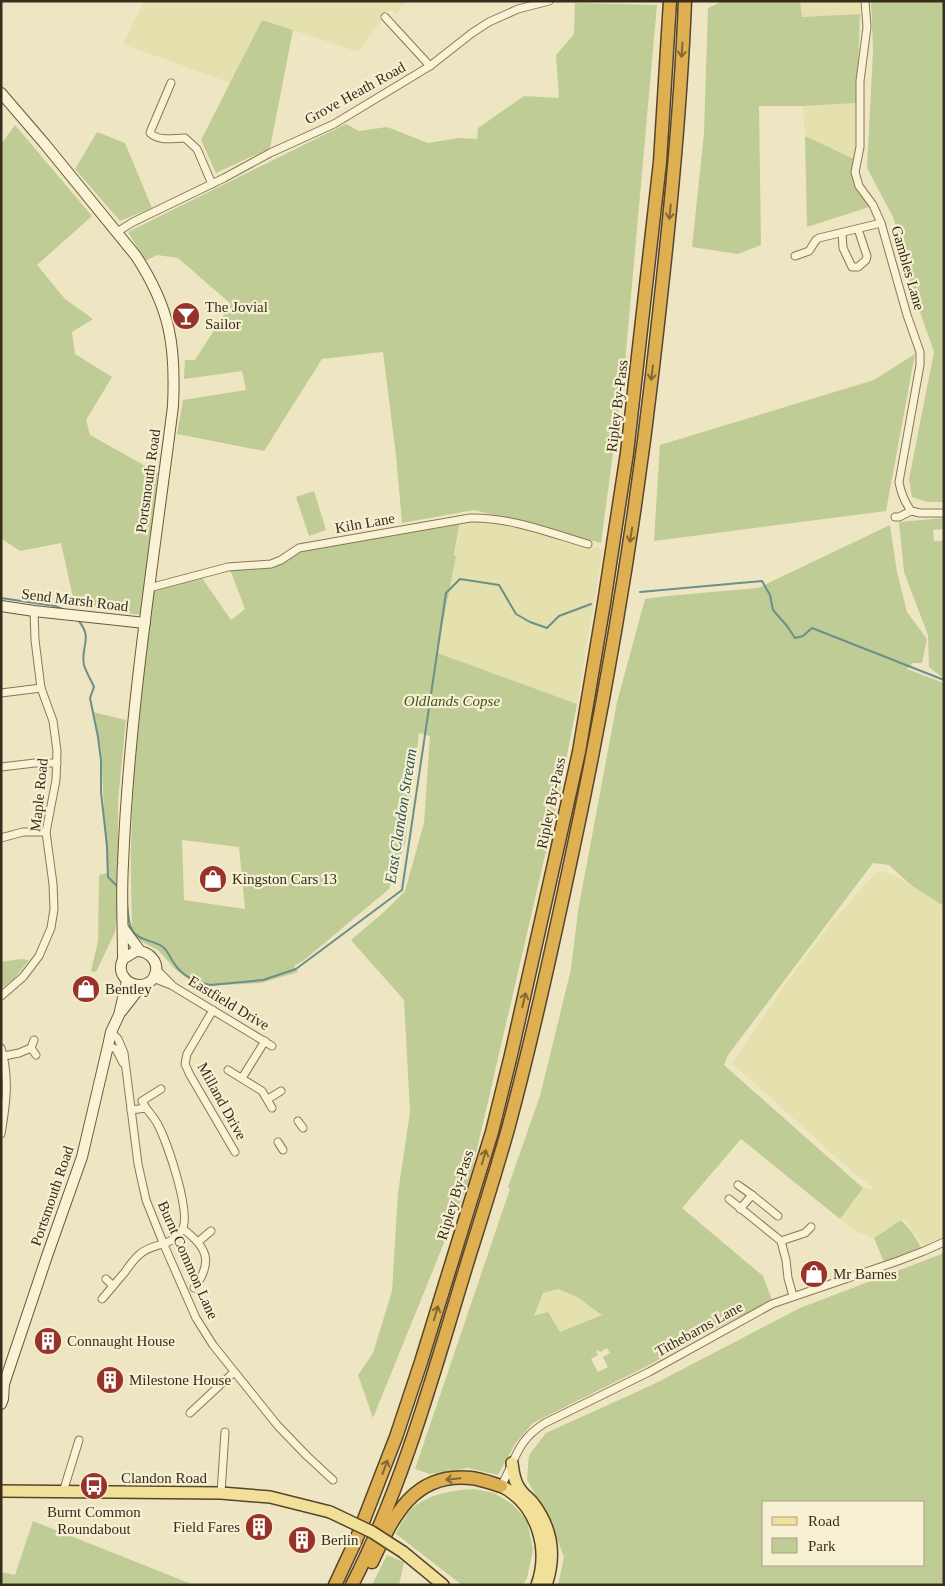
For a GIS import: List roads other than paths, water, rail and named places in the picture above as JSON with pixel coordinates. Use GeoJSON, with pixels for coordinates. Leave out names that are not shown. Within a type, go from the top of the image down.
{"type":"FeatureCollection","features":[{"type":"Feature","properties":{"kind":"highway","name":"Ripley By-Pass"},"geometry":{"type":"LineString","coordinates":[[336,1585],[356,1540],[396,1437],[492,1132],[579,752],[628,453],[660,162],[670,1]]}},
{"type":"Feature","properties":{"kind":"highway","name":"Ripley By-Pass"},"geometry":{"type":"LineString","coordinates":[[352,1585],[382,1518],[411,1442],[506,1134],[527,1056],[594,752],[623,584],[643,452],[675,162],[685,1]]}},
{"type":"Feature","properties":{"kind":"highway"},"geometry":{"type":"LineString","coordinates":[[361,1585],[394,1518],[407,1500],[414,1494],[431,1484],[446,1479],[473,1478],[501,1486]]}},
{"type":"Feature","properties":{"kind":"main road","name":"Portsmouth Road"},"geometry":{"type":"LineString","coordinates":[[1,93],[117,232],[140,263],[157,292],[168,324],[173,356],[174,385],[173,406],[137,687],[126,800],[122,885],[123,959],[121,969],[127,981],[119,1015],[108,1046],[82,1157],[2,1385],[3,1399],[1,1404]]}},
{"type":"Feature","properties":{"kind":"main road","name":"Send Marsh Road"},"geometry":{"type":"LineString","coordinates":[[1,606],[145,623]]}},
{"type":"Feature","properties":{"kind":"main road"},"geometry":{"type":"LineString","coordinates":[[122,927],[140,951],[152,957],[156,963],[155,974]]}},
{"type":"Feature","properties":{"kind":"main road"},"geometry":{"type":"LineString","coordinates":[[123,959],[131,953],[140,951]]}},
{"type":"Feature","properties":{"kind":"main road","name":"Portsmouth Road"},"geometry":{"type":"LineString","coordinates":[[119,1015],[142,985],[155,974]]}},
{"type":"Feature","properties":{"kind":"main road"},"geometry":{"type":"LineString","coordinates":[[127,981],[136,986],[142,985]]}},
{"type":"Feature","properties":{"kind":"main road"},"geometry":{"type":"LineString","coordinates":[[512,1462],[520,1490],[532,1502],[549,1532],[552,1558],[546,1585]]}},
{"type":"Feature","properties":{"kind":"main road"},"geometry":{"type":"LineString","coordinates":[[501,1486],[511,1491],[527,1508],[537,1528],[542,1542],[543,1558],[541,1574],[537,1585]]}},
{"type":"Feature","properties":{"kind":"main road","name":"Clandon Road"},"geometry":{"type":"LineString","coordinates":[[1,1491],[221,1493],[270,1497],[328,1511],[372,1532],[403,1552],[443,1585]]}},
{"type":"Feature","properties":{"kind":"street","name":"Grove Heath Road"},"geometry":{"type":"LineString","coordinates":[[117,232],[133,222],[212,184],[270,153],[334,124],[430,66],[489,22],[518,9],[548,1]]}},
{"type":"Feature","properties":{"kind":"street","name":"Gambles Lane"},"geometry":{"type":"LineString","coordinates":[[864,1],[867,27],[860,81],[860,147],[855,172],[859,186],[873,205],[881,223],[907,315],[920,352],[920,365],[899,482],[902,496],[911,511]]}},
{"type":"Feature","properties":{"kind":"street"},"geometry":{"type":"LineString","coordinates":[[385,16],[430,66]]}},
{"type":"Feature","properties":{"kind":"street"},"geometry":{"type":"LineString","coordinates":[[171,83],[150,133],[161,139],[185,138],[197,149],[212,184]]}},
{"type":"Feature","properties":{"kind":"street"},"geometry":{"type":"LineString","coordinates":[[796,256],[809,251],[819,238],[881,223]]}},
{"type":"Feature","properties":{"kind":"street"},"geometry":{"type":"LineString","coordinates":[[842,233],[843,248],[852,266],[858,267],[866,260],[867,256],[858,229]]}},
{"type":"Feature","properties":{"kind":"street"},"geometry":{"type":"LineString","coordinates":[[895,517],[911,511],[944,513]]}},
{"type":"Feature","properties":{"kind":"street","name":"Kiln Lane"},"geometry":{"type":"LineString","coordinates":[[149,588],[228,567],[271,564],[299,548],[470,518],[483,518],[521,525],[588,544]]}},
{"type":"Feature","properties":{"kind":"street","name":"Maple Road"},"geometry":{"type":"LineString","coordinates":[[1,996],[23,977],[32,966],[44,946],[51,928],[54,909],[46,832],[56,780],[57,751],[53,721],[42,688],[35,640],[34,611]]}},
{"type":"Feature","properties":{"kind":"street"},"geometry":{"type":"LineString","coordinates":[[1,693],[42,688]]}},
{"type":"Feature","properties":{"kind":"street"},"geometry":{"type":"LineString","coordinates":[[1,766],[57,763]]}},
{"type":"Feature","properties":{"kind":"street"},"geometry":{"type":"LineString","coordinates":[[1,838],[23,832],[46,832]]}},
{"type":"Feature","properties":{"kind":"street","name":"Eastfield Drive"},"geometry":{"type":"LineString","coordinates":[[155,974],[272,1046]]}},
{"type":"Feature","properties":{"kind":"street","name":"Milland Drive"},"geometry":{"type":"LineString","coordinates":[[213,1010],[187,1054],[185,1064],[190,1076],[235,1152]]}},
{"type":"Feature","properties":{"kind":"street","name":"Burnt Common Lane"},"geometry":{"type":"LineString","coordinates":[[112,1032],[122,1047],[125,1060],[146,1200],[196,1318],[234,1372],[278,1426],[333,1480]]}},
{"type":"Feature","properties":{"kind":"street"},"geometry":{"type":"LineString","coordinates":[[34,1040],[32,1048],[36,1055]]}},
{"type":"Feature","properties":{"kind":"street"},"geometry":{"type":"LineString","coordinates":[[242,1078],[265,1041]]}},
{"type":"Feature","properties":{"kind":"street","name":"Burnt Common Lane"},"geometry":{"type":"LineString","coordinates":[[108,1046],[116,1049],[125,1066]]}},
{"type":"Feature","properties":{"kind":"street"},"geometry":{"type":"LineString","coordinates":[[1,1134],[7,1087],[2,1052],[19,1053],[32,1048]]}},
{"type":"Feature","properties":{"kind":"street"},"geometry":{"type":"LineString","coordinates":[[228,1070],[262,1091],[272,1108]]}},
{"type":"Feature","properties":{"kind":"street"},"geometry":{"type":"LineString","coordinates":[[102,1298],[139,1255],[151,1247],[164,1245],[175,1238],[183,1229],[185,1213],[177,1179],[163,1136],[157,1123],[142,1101],[161,1089]]}},
{"type":"Feature","properties":{"kind":"street"},"geometry":{"type":"LineString","coordinates":[[268,1099],[281,1091]]}},
{"type":"Feature","properties":{"kind":"street"},"geometry":{"type":"LineString","coordinates":[[131,1110],[146,1108]]}},
{"type":"Feature","properties":{"kind":"street"},"geometry":{"type":"LineString","coordinates":[[298,1121],[303,1128]]}},
{"type":"Feature","properties":{"kind":"street"},"geometry":{"type":"LineString","coordinates":[[278,1142],[283,1150]]}},
{"type":"Feature","properties":{"kind":"street"},"geometry":{"type":"LineString","coordinates":[[738,1185],[778,1216]]}},
{"type":"Feature","properties":{"kind":"street"},"geometry":{"type":"LineString","coordinates":[[740,1209],[752,1195]]}},
{"type":"Feature","properties":{"kind":"street"},"geometry":{"type":"LineString","coordinates":[[729,1199],[781,1241],[793,1296]]}},
{"type":"Feature","properties":{"kind":"street"},"geometry":{"type":"LineString","coordinates":[[781,1241],[805,1233],[811,1227]]}},
{"type":"Feature","properties":{"kind":"street"},"geometry":{"type":"LineString","coordinates":[[183,1229],[198,1242],[206,1262],[204,1272],[194,1288]]}},
{"type":"Feature","properties":{"kind":"street"},"geometry":{"type":"LineString","coordinates":[[198,1242],[212,1231]]}},
{"type":"Feature","properties":{"kind":"street","name":"Tithebarns Lane"},"geometry":{"type":"LineString","coordinates":[[501,1486],[521,1444],[545,1423],[649,1372],[772,1304],[898,1261],[944,1242]]}},
{"type":"Feature","properties":{"kind":"street"},"geometry":{"type":"LineString","coordinates":[[106,1279],[113,1286]]}},
{"type":"Feature","properties":{"kind":"street"},"geometry":{"type":"LineString","coordinates":[[190,1413],[234,1372]]}},
{"type":"Feature","properties":{"kind":"street"},"geometry":{"type":"LineString","coordinates":[[221,1493],[224,1432]]}},
{"type":"Feature","properties":{"kind":"street"},"geometry":{"type":"LineString","coordinates":[[63,1492],[78,1440]]}},
{"type":"Feature","properties":{"kind":"waterway","name":"East Clandon Stream"},"geometry":{"type":"LineString","coordinates":[[127,903],[128,917],[135,934],[163,947],[181,971],[199,982],[210,985],[263,980],[296,969],[402,890],[446,593],[460,579],[499,585],[516,614],[530,622],[547,628],[559,616],[591,604]]}},
{"type":"Feature","properties":{"kind":"waterway","name":"East Clandon Stream"},"geometry":{"type":"LineString","coordinates":[[640,592],[762,581],[770,595],[773,610],[795,638],[803,636],[812,628],[944,680]]}},
{"type":"Feature","properties":{"kind":"waterway","name":"East Clandon Stream"},"geometry":{"type":"LineString","coordinates":[[1,598],[55,606],[65,610]]}},
{"type":"Feature","properties":{"kind":"waterway","name":"East Clandon Stream"},"geometry":{"type":"LineString","coordinates":[[78,620],[83,627],[86,638],[83,658],[84,665],[94,687],[90,698],[101,760],[101,792],[107,846],[108,877],[118,887]]}},
{"type":"Feature","properties":{"kind":"place","name":"The Jovial Sailor"},"geometry":{"type":"Point","coordinates":[186,316]}},
{"type":"Feature","properties":{"kind":"place","name":"Kingston Cars 13"},"geometry":{"type":"Point","coordinates":[213,879]}},
{"type":"Feature","properties":{"kind":"place","name":"Bentley"},"geometry":{"type":"Point","coordinates":[86,989]}},
{"type":"Feature","properties":{"kind":"place","name":"Mr Barnes"},"geometry":{"type":"Point","coordinates":[814,1274]}},
{"type":"Feature","properties":{"kind":"place","name":"Connaught House"},"geometry":{"type":"Point","coordinates":[48,1341]}},
{"type":"Feature","properties":{"kind":"place","name":"Milestone House"},"geometry":{"type":"Point","coordinates":[110,1380]}},
{"type":"Feature","properties":{"kind":"place","name":"Burnt Common Roundabout"},"geometry":{"type":"Point","coordinates":[94,1486]}},
{"type":"Feature","properties":{"kind":"place","name":"Field Fares"},"geometry":{"type":"Point","coordinates":[259,1527]}},
{"type":"Feature","properties":{"kind":"place","name":"Berlin"},"geometry":{"type":"Point","coordinates":[302,1540]}},
{"type":"Feature","properties":{"kind":"park label","name":"Oldlands Copse"},"geometry":{"type":"Point","coordinates":[452,701]}}]}
